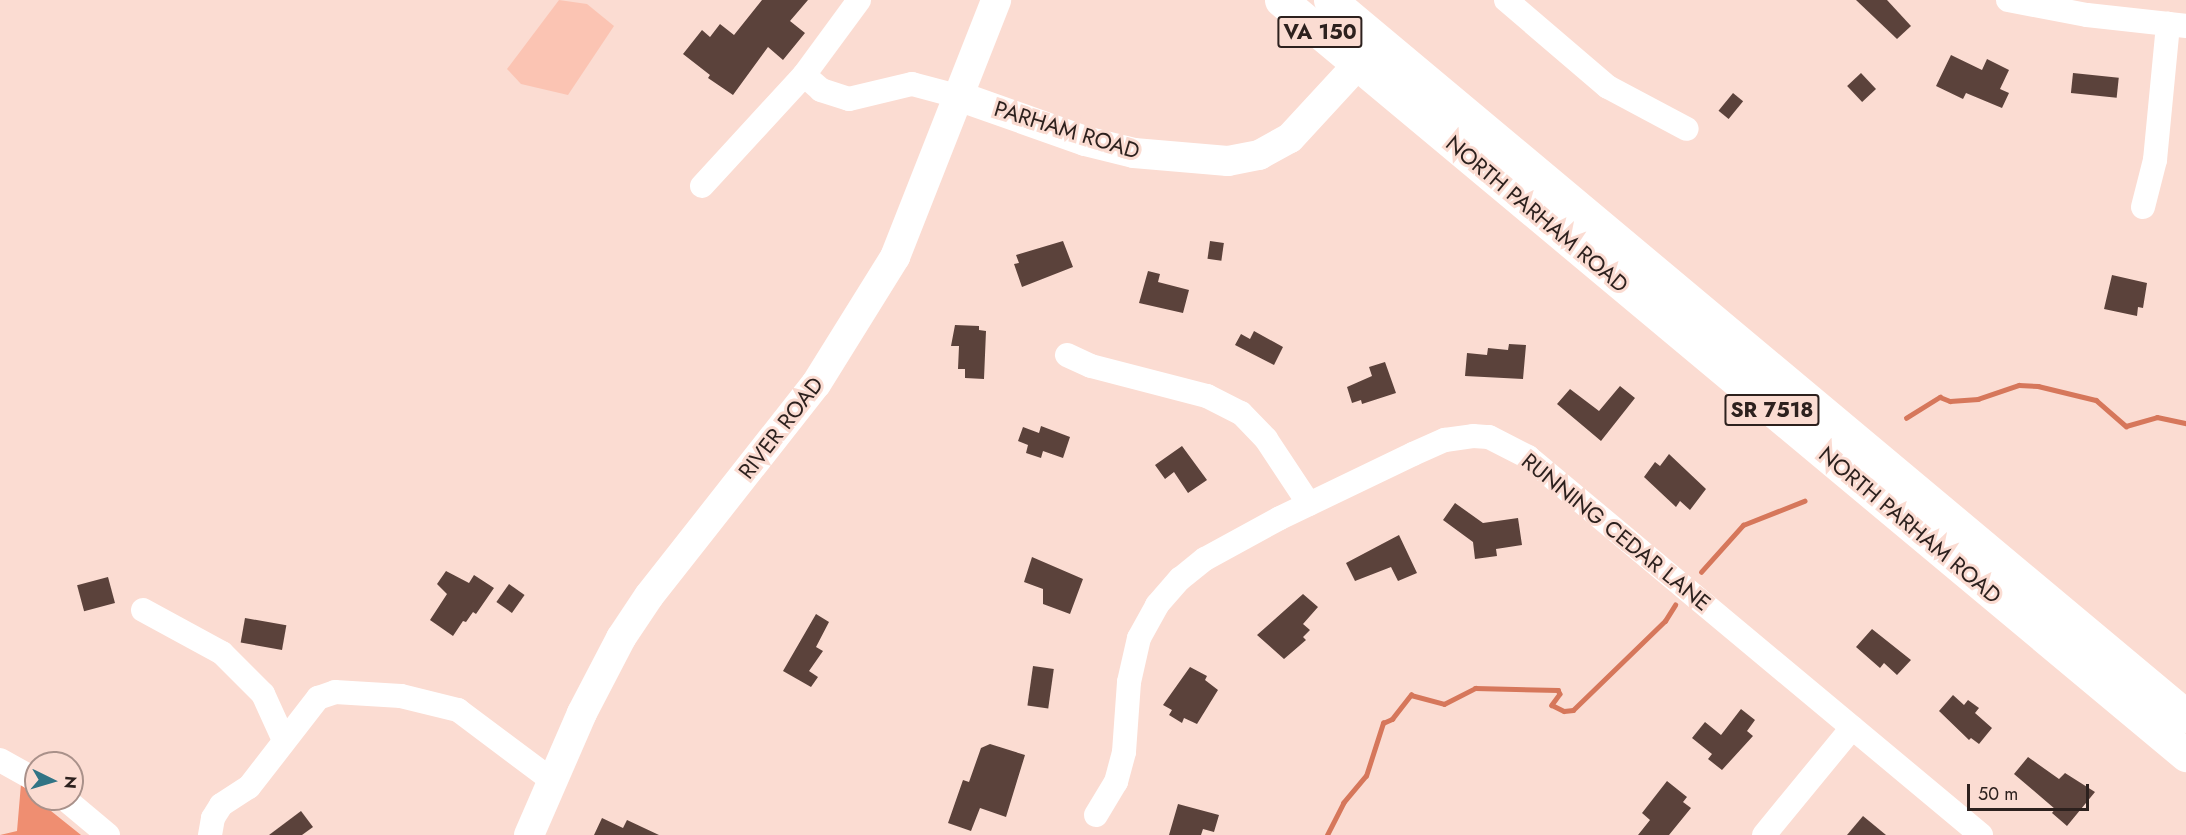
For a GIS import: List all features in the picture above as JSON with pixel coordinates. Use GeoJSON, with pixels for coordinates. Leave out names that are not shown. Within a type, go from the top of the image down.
{"type":"FeatureCollection","features":[{"type":"Feature","properties":{"kind":"highway","name":"VA 150"},"geometry":{"type":"LineString","coordinates":[[1281,0],[1369,53]]}},
{"type":"Feature","properties":{"kind":"highway","name":"VA 150"},"geometry":{"type":"LineString","coordinates":[[1330,0],[1369,53]]}},
{"type":"Feature","properties":{"kind":"highway","name":"NORTH PARHAM ROAD"},"geometry":{"type":"LineString","coordinates":[[1369,53],[2186,716]]}},
{"type":"Feature","properties":{"kind":"highway","name":"NORTH PARHAM ROAD"},"geometry":{"type":"LineString","coordinates":[[1369,53],[2186,755]]}},
{"type":"Feature","properties":{"kind":"main road","name":"RIVER ROAD"},"geometry":{"type":"LineString","coordinates":[[529,835],[621,638],[844,343],[895,257],[961,96],[996,0]]}},
{"type":"Feature","properties":{"kind":"main road","name":"PARHAM ROAD"},"geometry":{"type":"LineString","coordinates":[[961,96],[1086,141],[1134,153],[1228,161],[1259,155],[1290,138],[1369,53]]}},
{"type":"Feature","properties":{"kind":"street"},"geometry":{"type":"LineString","coordinates":[[702,186],[804,75],[859,0]]}},
{"type":"Feature","properties":{"kind":"street"},"geometry":{"type":"LineString","coordinates":[[1506,0],[1608,87],[1687,129]]}},
{"type":"Feature","properties":{"kind":"street"},"geometry":{"type":"LineString","coordinates":[[2008,0],[2087,15],[2177,25],[2155,160],[2143,207]]}},
{"type":"Feature","properties":{"kind":"street"},"geometry":{"type":"LineString","coordinates":[[804,75],[821,90],[849,99],[912,84],[961,96]]}},
{"type":"Feature","properties":{"kind":"street"},"geometry":{"type":"LineString","coordinates":[[1067,355],[1091,366],[1207,396],[1241,413],[1266,439],[1309,504]]}},
{"type":"Feature","properties":{"kind":"street","name":"RUNNING CEDAR LANE"},"geometry":{"type":"LineString","coordinates":[[1096,816],[1116,782],[1124,752],[1133,657],[1156,605],[1205,559],[1309,504],[1445,440],[1473,436],[1508,445],[1555,478],[1981,835]]}},
{"type":"Feature","properties":{"kind":"street"},"geometry":{"type":"LineString","coordinates":[[143,610],[222,653],[263,694],[284,740]]}},
{"type":"Feature","properties":{"kind":"street"},"geometry":{"type":"LineString","coordinates":[[210,835],[213,818],[221,806],[249,787],[318,698],[335,692],[401,696],[458,710],[553,780]]}},
{"type":"Feature","properties":{"kind":"street"},"geometry":{"type":"LineString","coordinates":[[1764,835],[1852,728]]}},
{"type":"Feature","properties":{"kind":"street"},"geometry":{"type":"LineString","coordinates":[[0,760],[24,773]]}},
{"type":"Feature","properties":{"kind":"street"},"geometry":{"type":"LineString","coordinates":[[80,811],[108,835]]}},
{"type":"Feature","properties":{"kind":"shaded area"},"geometry":{"type":"Polygon","coordinates":[[[559,0],[587,4],[614,26],[568,95],[521,84],[507,69],[559,0]]]}},
{"type":"Feature","properties":{"kind":"shaded area"},"geometry":{"type":"Polygon","coordinates":[[[21,784],[24,787],[24,811],[51,811],[81,835],[0,835],[17,831],[21,784]]]}},
{"type":"Feature","properties":{"kind":"building"},"geometry":{"type":"Polygon","coordinates":[[[762,0],[808,0],[790,21],[805,33],[783,60],[768,47],[733,95],[708,78],[710,75],[683,54],[702,30],[710,37],[720,24],[734,35],[762,0]]]}},
{"type":"Feature","properties":{"kind":"building"},"geometry":{"type":"Polygon","coordinates":[[[1856,0],[1887,0],[1911,26],[1897,39],[1856,0]]]}},
{"type":"Feature","properties":{"kind":"building"},"geometry":{"type":"Polygon","coordinates":[[[1951,55],[1982,70],[1987,59],[2009,70],[2000,89],[2009,93],[2002,108],[1966,93],[1963,99],[1936,86],[1951,55]]]}},
{"type":"Feature","properties":{"kind":"building"},"geometry":{"type":"Polygon","coordinates":[[[1861,73],[1876,89],[1862,102],[1847,86],[1861,73]]]}},
{"type":"Feature","properties":{"kind":"building"},"geometry":{"type":"Polygon","coordinates":[[[2073,73],[2119,78],[2117,98],[2071,93],[2073,73]]]}},
{"type":"Feature","properties":{"kind":"building"},"geometry":{"type":"Polygon","coordinates":[[[1733,93],[1743,101],[1729,119],[1719,111],[1733,93]]]}},
{"type":"Feature","properties":{"kind":"building"},"geometry":{"type":"Polygon","coordinates":[[[1063,241],[1073,267],[1022,287],[1014,264],[1019,263],[1016,255],[1063,241]]]}},
{"type":"Feature","properties":{"kind":"building"},"geometry":{"type":"Polygon","coordinates":[[[1210,241],[1224,243],[1221,261],[1207,259],[1210,241]]]}},
{"type":"Feature","properties":{"kind":"building"},"geometry":{"type":"Polygon","coordinates":[[[1148,271],[1160,274],[1158,282],[1189,290],[1183,313],[1139,303],[1148,271]]]}},
{"type":"Feature","properties":{"kind":"building"},"geometry":{"type":"Polygon","coordinates":[[[2112,275],[2147,283],[2143,308],[2138,307],[2137,316],[2104,309],[2112,275]]]}},
{"type":"Feature","properties":{"kind":"building"},"geometry":{"type":"Polygon","coordinates":[[[955,325],[979,326],[979,330],[986,331],[984,379],[965,378],[965,369],[958,369],[959,346],[951,346],[955,325]]]}},
{"type":"Feature","properties":{"kind":"building"},"geometry":{"type":"Polygon","coordinates":[[[1254,331],[1283,347],[1274,365],[1235,345],[1241,334],[1250,339],[1254,331]]]}},
{"type":"Feature","properties":{"kind":"building"},"geometry":{"type":"Polygon","coordinates":[[[1509,344],[1526,345],[1523,379],[1465,376],[1467,353],[1487,355],[1488,348],[1508,350],[1509,344]]]}},
{"type":"Feature","properties":{"kind":"building"},"geometry":{"type":"Polygon","coordinates":[[[1385,362],[1396,393],[1362,404],[1361,400],[1352,403],[1347,387],[1372,376],[1369,367],[1385,362]]]}},
{"type":"Feature","properties":{"kind":"building"},"geometry":{"type":"Polygon","coordinates":[[[1620,386],[1635,398],[1601,441],[1557,404],[1570,389],[1599,411],[1620,386]]]}},
{"type":"Feature","properties":{"kind":"building"},"geometry":{"type":"Polygon","coordinates":[[[1041,426],[1070,437],[1063,458],[1043,451],[1041,458],[1026,453],[1028,445],[1018,441],[1023,427],[1039,433],[1041,426]]]}},
{"type":"Feature","properties":{"kind":"building"},"geometry":{"type":"Polygon","coordinates":[[[1182,446],[1207,480],[1188,493],[1174,472],[1165,479],[1155,465],[1182,446]]]}},
{"type":"Feature","properties":{"kind":"building"},"geometry":{"type":"Polygon","coordinates":[[[1669,454],[1706,489],[1690,510],[1680,501],[1676,507],[1644,477],[1655,462],[1660,466],[1669,454]]]}},
{"type":"Feature","properties":{"kind":"building"},"geometry":{"type":"Polygon","coordinates":[[[1455,503],[1483,523],[1518,518],[1522,545],[1496,549],[1497,556],[1475,559],[1473,542],[1443,520],[1455,503]]]}},
{"type":"Feature","properties":{"kind":"building"},"geometry":{"type":"Polygon","coordinates":[[[1399,535],[1417,573],[1398,581],[1391,567],[1355,581],[1346,563],[1399,535]]]}},
{"type":"Feature","properties":{"kind":"building"},"geometry":{"type":"Polygon","coordinates":[[[1032,557],[1083,579],[1070,614],[1043,604],[1043,589],[1024,582],[1032,557]]]}},
{"type":"Feature","properties":{"kind":"building"},"geometry":{"type":"Polygon","coordinates":[[[446,571],[469,583],[474,575],[494,588],[476,614],[473,612],[466,622],[463,621],[453,636],[430,620],[447,594],[437,584],[446,571]]]}},
{"type":"Feature","properties":{"kind":"building"},"geometry":{"type":"Polygon","coordinates":[[[108,577],[115,603],[84,611],[77,585],[108,577]]]}},
{"type":"Feature","properties":{"kind":"building"},"geometry":{"type":"Polygon","coordinates":[[[509,584],[525,595],[512,613],[496,602],[509,584]]]}},
{"type":"Feature","properties":{"kind":"building"},"geometry":{"type":"Polygon","coordinates":[[[1303,594],[1318,607],[1303,624],[1310,630],[1303,637],[1306,640],[1284,659],[1257,635],[1303,594]]]}},
{"type":"Feature","properties":{"kind":"building"},"geometry":{"type":"Polygon","coordinates":[[[816,614],[829,622],[816,647],[823,651],[809,671],[818,677],[811,687],[783,671],[816,614]]]}},
{"type":"Feature","properties":{"kind":"building"},"geometry":{"type":"Polygon","coordinates":[[[245,618],[286,625],[282,650],[241,643],[245,618]]]}},
{"type":"Feature","properties":{"kind":"building"},"geometry":{"type":"Polygon","coordinates":[[[1872,629],[1911,660],[1897,675],[1884,663],[1880,668],[1856,647],[1872,629]]]}},
{"type":"Feature","properties":{"kind":"building"},"geometry":{"type":"Polygon","coordinates":[[[1033,666],[1054,669],[1048,709],[1027,706],[1033,666]]]}},
{"type":"Feature","properties":{"kind":"building"},"geometry":{"type":"Polygon","coordinates":[[[1190,667],[1207,676],[1205,680],[1218,690],[1197,724],[1184,718],[1182,723],[1169,715],[1172,710],[1163,705],[1190,667]]]}},
{"type":"Feature","properties":{"kind":"building"},"geometry":{"type":"Polygon","coordinates":[[[1953,695],[1964,705],[1968,700],[1979,708],[1975,713],[1992,728],[1979,744],[1971,738],[1969,740],[1939,711],[1953,695]]]}},
{"type":"Feature","properties":{"kind":"building"},"geometry":{"type":"Polygon","coordinates":[[[1741,709],[1755,720],[1747,731],[1753,736],[1722,770],[1708,759],[1712,754],[1692,738],[1705,722],[1721,735],[1741,709]]]}},
{"type":"Feature","properties":{"kind":"building"},"geometry":{"type":"Polygon","coordinates":[[[990,744],[1025,755],[1006,817],[980,808],[971,831],[948,823],[963,780],[969,782],[981,748],[990,744]]]}},
{"type":"Feature","properties":{"kind":"building"},"geometry":{"type":"Polygon","coordinates":[[[2028,757],[2059,779],[2065,773],[2095,792],[2067,826],[2052,813],[2055,809],[2014,774],[2028,757]]]}},
{"type":"Feature","properties":{"kind":"building"},"geometry":{"type":"Polygon","coordinates":[[[1667,781],[1687,797],[1683,802],[1691,808],[1669,835],[1638,835],[1650,820],[1642,813],[1667,781]]]}},
{"type":"Feature","properties":{"kind":"building"},"geometry":{"type":"Polygon","coordinates":[[[1178,804],[1219,815],[1214,832],[1203,829],[1201,835],[1169,835],[1178,804]]]}},
{"type":"Feature","properties":{"kind":"building"},"geometry":{"type":"Polygon","coordinates":[[[301,811],[313,827],[302,835],[269,835],[301,811]]]}},
{"type":"Feature","properties":{"kind":"building"},"geometry":{"type":"Polygon","coordinates":[[[1863,816],[1886,835],[1847,835],[1863,816]]]}},
{"type":"Feature","properties":{"kind":"building"},"geometry":{"type":"Polygon","coordinates":[[[602,818],[623,828],[627,820],[659,835],[594,835],[602,818]]]}},
{"type":"Feature","properties":{"kind":"waterway"},"geometry":{"type":"LineString","coordinates":[[1906,418],[1940,397],[1950,401],[1978,399],[2019,385],[2038,386],[2096,400],[2126,426],[2157,417],[2186,423]]}},
{"type":"Feature","properties":{"kind":"waterway"},"geometry":{"type":"LineString","coordinates":[[1701,572],[1743,525],[1804,501]]}},
{"type":"Feature","properties":{"kind":"waterway"},"geometry":{"type":"LineString","coordinates":[[1327,835],[1343,803],[1366,776],[1383,723],[1392,719],[1411,695],[1444,704],[1475,688],[1558,690],[1560,694],[1552,705],[1564,711],[1573,710],[1665,621],[1675,605]]}}]}
